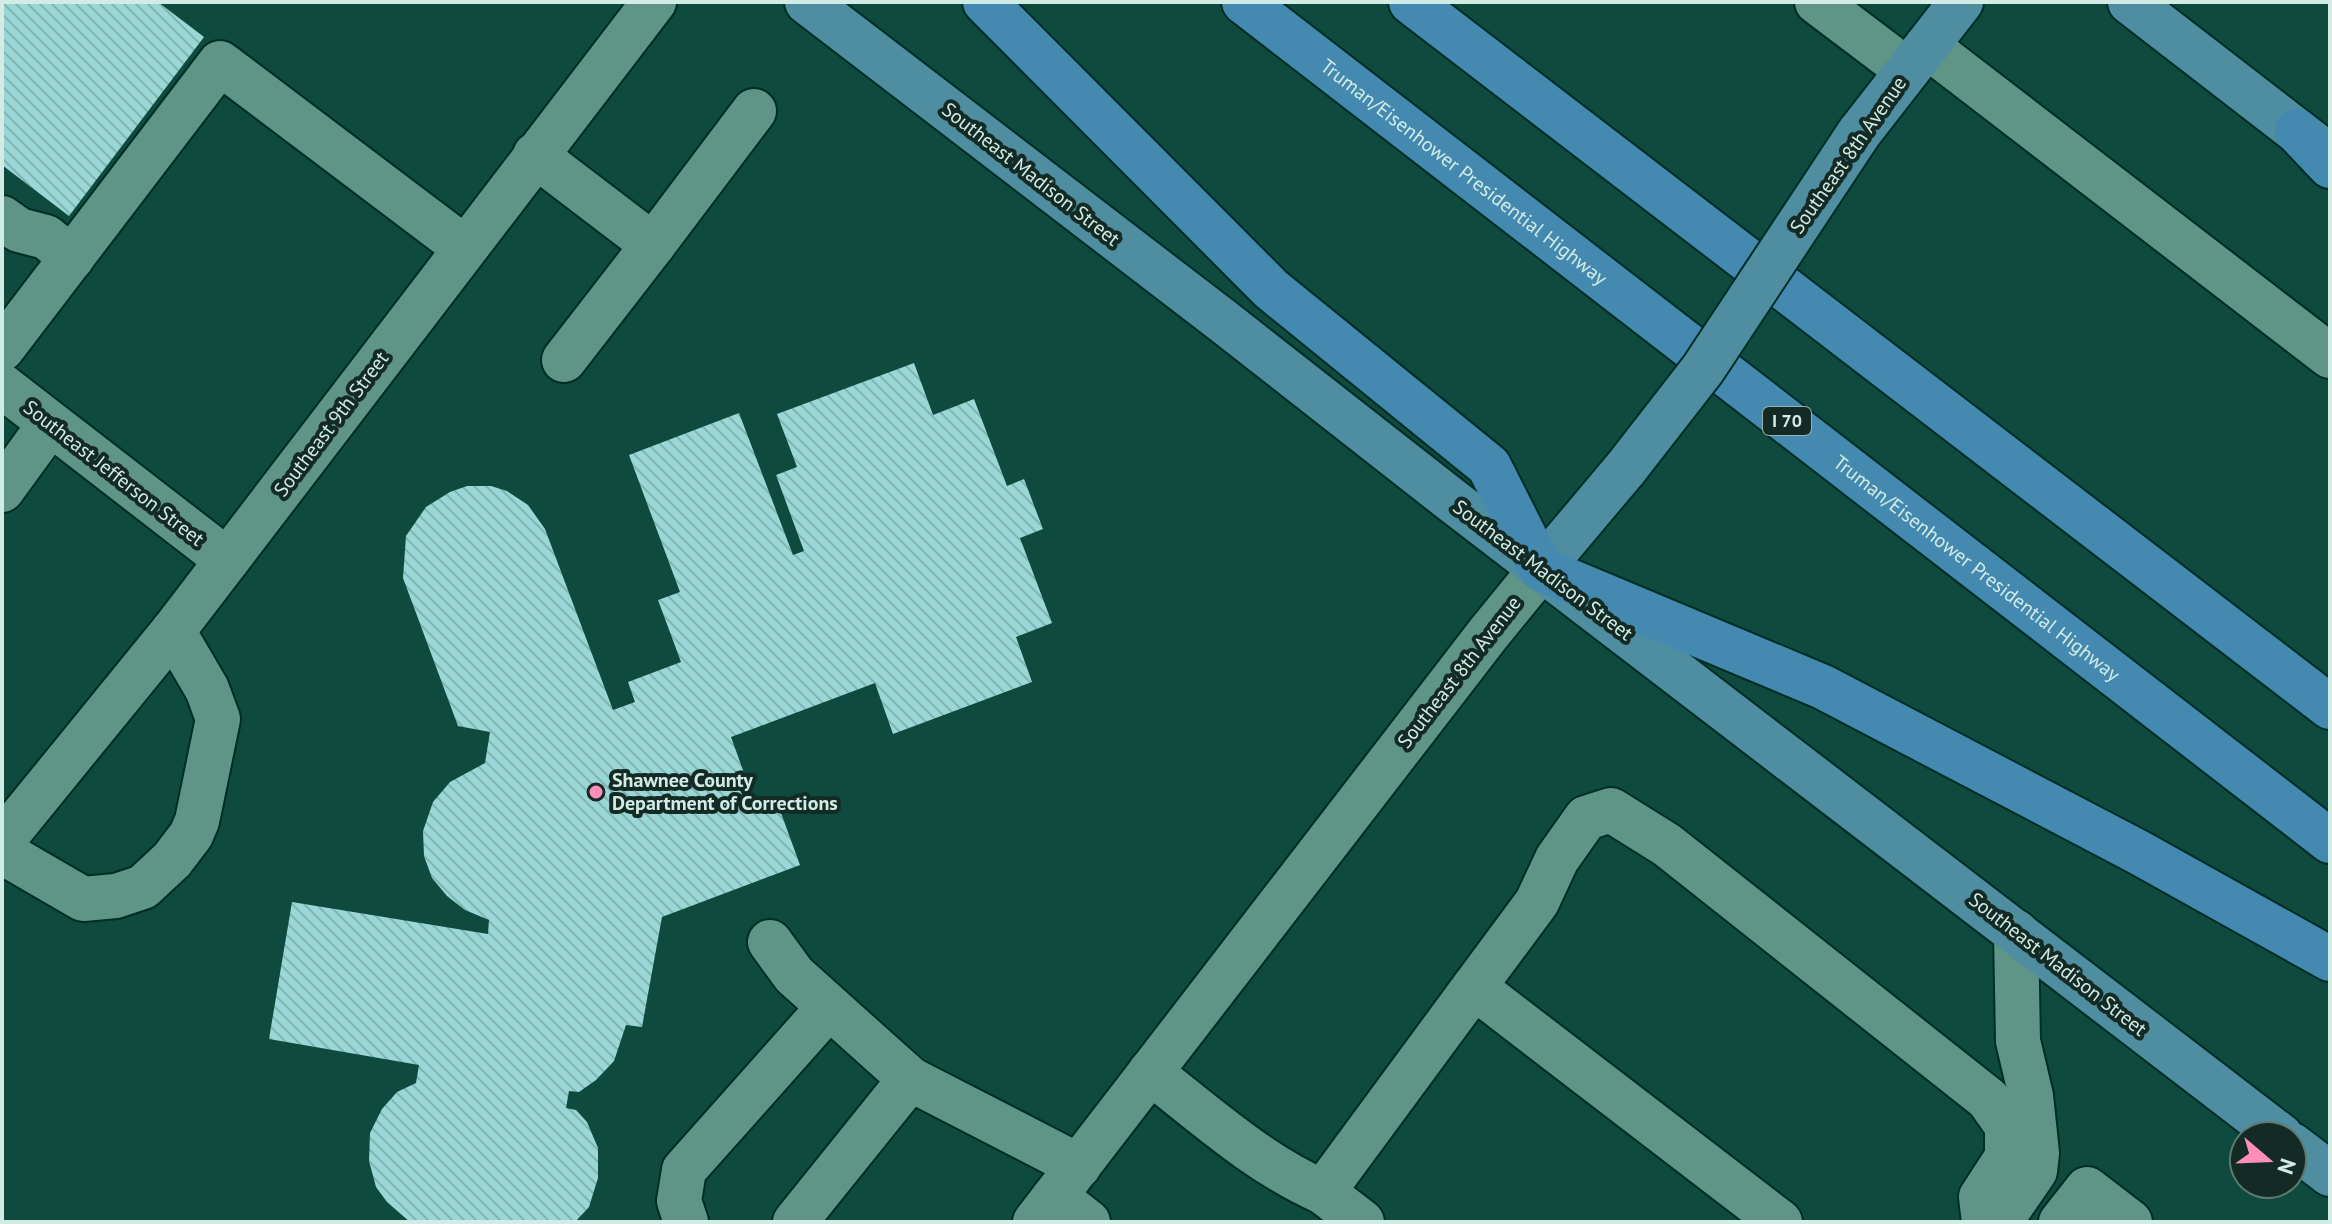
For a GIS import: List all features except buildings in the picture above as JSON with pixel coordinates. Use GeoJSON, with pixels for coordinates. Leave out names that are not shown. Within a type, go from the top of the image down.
{"type":"FeatureCollection","features":[{"type":"Feature","properties":{"kind":"highway"},"geometry":{"type":"LineString","coordinates":[[985,2],[1271,289],[1489,466],[1541,569],[1823,687],[2138,852],[2330,959]]}},
{"type":"Feature","properties":{"kind":"highway","name":"Truman/Eisenhower Presidential Highway"},"geometry":{"type":"LineString","coordinates":[[1244,2],[2330,841]]}},
{"type":"Feature","properties":{"kind":"highway"},"geometry":{"type":"LineString","coordinates":[[1411,2],[2330,707]]}},
{"type":"Feature","properties":{"kind":"highway"},"geometry":{"type":"LineString","coordinates":[[2313,144],[2330,166]]}},
{"type":"Feature","properties":{"kind":"main road","name":"Southeast Madison Street"},"geometry":{"type":"LineString","coordinates":[[807,2],[2260,1120]]}},
{"type":"Feature","properties":{"kind":"main road","name":"Southeast 8th Avenue"},"geometry":{"type":"LineString","coordinates":[[1541,569],[1626,468],[1703,369],[1859,133],[1961,2]]}},
{"type":"Feature","properties":{"kind":"main road"},"geometry":{"type":"LineString","coordinates":[[2130,2],[2313,144]]}},
{"type":"Feature","properties":{"kind":"main road"},"geometry":{"type":"LineString","coordinates":[[2308,1157],[2330,1174]]}},
{"type":"Feature","properties":{"kind":"street","name":"Southeast 9th Street"},"geometry":{"type":"LineString","coordinates":[[2,841],[173,631],[654,2]]}},
{"type":"Feature","properties":{"kind":"street"},"geometry":{"type":"LineString","coordinates":[[1817,2],[1917,58],[2330,356]]}},
{"type":"Feature","properties":{"kind":"street"},"geometry":{"type":"LineString","coordinates":[[2,349],[220,63],[465,248]]}},
{"type":"Feature","properties":{"kind":"street"},"geometry":{"type":"LineString","coordinates":[[564,360],[754,111]]}},
{"type":"Feature","properties":{"kind":"street"},"geometry":{"type":"LineString","coordinates":[[535,155],[653,245]]}},
{"type":"Feature","properties":{"kind":"street"},"geometry":{"type":"LineString","coordinates":[[2,218],[19,230],[46,237],[72,258]]}},
{"type":"Feature","properties":{"kind":"street","name":"Southeast Jefferson Street"},"geometry":{"type":"LineString","coordinates":[[2,386],[227,560]]}},
{"type":"Feature","properties":{"kind":"street"},"geometry":{"type":"LineString","coordinates":[[2,490],[50,424]]}},
{"type":"Feature","properties":{"kind":"street","name":"Southeast 8th Avenue"},"geometry":{"type":"LineString","coordinates":[[1064,1202],[1150,1072],[1541,569]]}},
{"type":"Feature","properties":{"kind":"street"},"geometry":{"type":"LineString","coordinates":[[2,852],[83,899],[116,896],[143,887],[172,860],[191,835],[197,821],[218,719],[207,689],[173,631]]}},
{"type":"Feature","properties":{"kind":"street"},"geometry":{"type":"LineString","coordinates":[[1323,1192],[1537,902],[1557,859],[1586,818],[1611,810],[1667,845],[1988,1099],[2007,1126],[2007,1157],[1981,1197],[1984,1222]]}},
{"type":"Feature","properties":{"kind":"street"},"geometry":{"type":"LineString","coordinates":[[2000,1222],[2035,1171],[2037,1153],[2031,1096],[2018,1041],[2016,932]]}},
{"type":"Feature","properties":{"kind":"street"},"geometry":{"type":"LineString","coordinates":[[770,942],[794,975],[910,1079],[1064,1202]]}},
{"type":"Feature","properties":{"kind":"street"},"geometry":{"type":"LineString","coordinates":[[1474,987],[1780,1222]]}},
{"type":"Feature","properties":{"kind":"street"},"geometry":{"type":"LineString","coordinates":[[686,1222],[679,1201],[684,1170],[829,1007]]}},
{"type":"Feature","properties":{"kind":"street"},"geometry":{"type":"LineString","coordinates":[[1150,1072],[1242,1143],[1298,1181],[1323,1192],[1362,1222]]}},
{"type":"Feature","properties":{"kind":"street"},"geometry":{"type":"LineString","coordinates":[[795,1222],[910,1079]]}},
{"type":"Feature","properties":{"kind":"street"},"geometry":{"type":"LineString","coordinates":[[2061,1222],[2087,1189],[2130,1222]]}},
{"type":"Feature","properties":{"kind":"place","name":"Shawnee County Department of Corrections"},"geometry":{"type":"Point","coordinates":[596,792]}}]}
